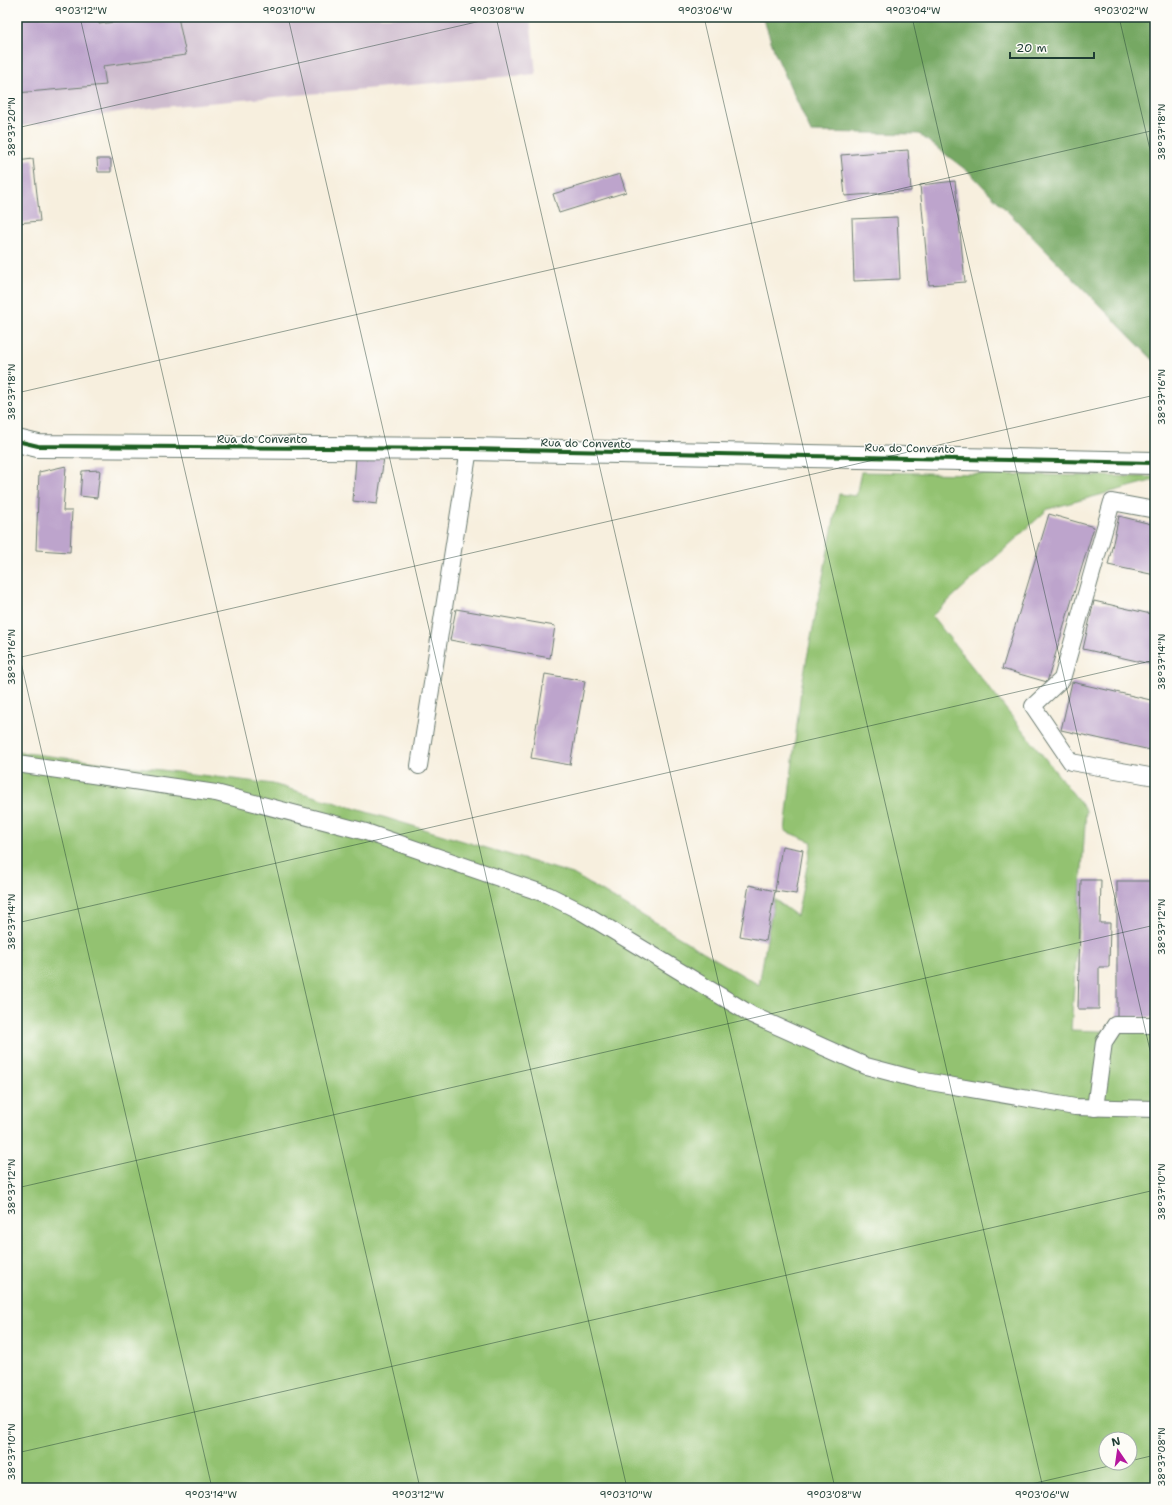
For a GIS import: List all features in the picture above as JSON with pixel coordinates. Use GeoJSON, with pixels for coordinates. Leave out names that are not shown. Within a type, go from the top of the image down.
{"type":"FeatureCollection","features":[{"type":"Feature","properties":{"kind":"street","name":"Rua do Convento"},"geometry":{"type":"LineString","coordinates":[[17,441],[38,446],[469,449],[1155,462]]}},
{"type":"Feature","properties":{"kind":"lane"},"geometry":{"type":"LineString","coordinates":[[419,766],[469,449]]}},
{"type":"Feature","properties":{"kind":"lane"},"geometry":{"type":"LineString","coordinates":[[1155,510],[1112,502],[1062,679],[1033,706],[1071,762],[1155,777]]}},
{"type":"Feature","properties":{"kind":"lane"},"geometry":{"type":"LineString","coordinates":[[17,764],[216,793],[366,832],[548,895],[582,912],[752,1014],[866,1066],[918,1080],[1075,1107],[1155,1109]]}},
{"type":"Feature","properties":{"kind":"lane"},"geometry":{"type":"LineString","coordinates":[[1095,1108],[1104,1042],[1115,1025],[1155,1025]]}},
{"type":"Feature","properties":{"kind":"shaded area"},"geometry":{"type":"Polygon","coordinates":[[[17,17],[530,17],[536,74],[139,109],[17,127],[17,17]]]}},
{"type":"Feature","properties":{"kind":"green space"},"geometry":{"type":"Polygon","coordinates":[[[763,17],[1155,17],[1155,362],[970,173],[919,134],[811,132],[775,53],[763,17]]]}},
{"type":"Feature","properties":{"kind":"green space"},"geometry":{"type":"Polygon","coordinates":[[[861,472],[1155,477],[1155,480],[1048,509],[932,616],[1086,810],[1071,1030],[1155,1033],[1155,1488],[17,1488],[17,752],[273,784],[573,874],[759,985],[774,899],[797,916],[812,842],[785,831],[801,689],[839,494],[856,496],[861,472]]]}},
{"type":"Feature","properties":{"kind":"building"},"geometry":{"type":"Polygon","coordinates":[[[17,17],[98,17],[99,24],[152,17],[178,17],[186,55],[103,66],[106,85],[17,93],[17,17]]]}},
{"type":"Feature","properties":{"kind":"building"},"geometry":{"type":"Polygon","coordinates":[[[908,150],[911,191],[845,196],[841,155],[908,150]]]}},
{"type":"Feature","properties":{"kind":"building"},"geometry":{"type":"Polygon","coordinates":[[[33,159],[40,221],[17,223],[17,161],[33,159]]]}},
{"type":"Feature","properties":{"kind":"building"},"geometry":{"type":"Polygon","coordinates":[[[97,159],[111,159],[111,172],[98,172],[97,159]]]}},
{"type":"Feature","properties":{"kind":"building"},"geometry":{"type":"Polygon","coordinates":[[[620,174],[626,192],[559,213],[553,194],[620,174]]]}},
{"type":"Feature","properties":{"kind":"building"},"geometry":{"type":"Polygon","coordinates":[[[955,181],[965,282],[929,285],[920,185],[955,181]]]}},
{"type":"Feature","properties":{"kind":"building"},"geometry":{"type":"Polygon","coordinates":[[[897,217],[900,279],[854,281],[852,219],[897,217]]]}},
{"type":"Feature","properties":{"kind":"building"},"geometry":{"type":"Polygon","coordinates":[[[356,458],[384,458],[377,504],[353,501],[356,458]]]}},
{"type":"Feature","properties":{"kind":"building"},"geometry":{"type":"Polygon","coordinates":[[[66,466],[63,511],[72,511],[70,552],[36,550],[39,472],[66,466]]]}},
{"type":"Feature","properties":{"kind":"building"},"geometry":{"type":"Polygon","coordinates":[[[100,470],[97,498],[80,496],[82,471],[100,470]]]}},
{"type":"Feature","properties":{"kind":"building"},"geometry":{"type":"Polygon","coordinates":[[[1049,514],[1094,527],[1047,682],[1002,669],[1049,514]]]}},
{"type":"Feature","properties":{"kind":"building"},"geometry":{"type":"Polygon","coordinates":[[[1119,516],[1155,525],[1155,575],[1108,565],[1119,516]]]}},
{"type":"Feature","properties":{"kind":"building"},"geometry":{"type":"Polygon","coordinates":[[[1094,601],[1155,615],[1155,665],[1083,649],[1094,601]]]}},
{"type":"Feature","properties":{"kind":"building"},"geometry":{"type":"Polygon","coordinates":[[[456,609],[555,626],[550,658],[450,640],[456,609]]]}},
{"type":"Feature","properties":{"kind":"building"},"geometry":{"type":"Polygon","coordinates":[[[545,674],[585,681],[570,765],[531,758],[545,674]]]}},
{"type":"Feature","properties":{"kind":"building"},"geometry":{"type":"Polygon","coordinates":[[[1072,682],[1155,701],[1155,751],[1061,730],[1072,682]]]}},
{"type":"Feature","properties":{"kind":"building"},"geometry":{"type":"Polygon","coordinates":[[[782,846],[803,850],[796,894],[775,891],[782,846]]]}},
{"type":"Feature","properties":{"kind":"building"},"geometry":{"type":"Polygon","coordinates":[[[1081,880],[1101,880],[1100,923],[1110,923],[1109,967],[1099,967],[1099,1009],[1078,1009],[1081,880]]]}},
{"type":"Feature","properties":{"kind":"building"},"geometry":{"type":"Polygon","coordinates":[[[1117,881],[1155,881],[1155,1017],[1117,1017],[1117,881]]]}},
{"type":"Feature","properties":{"kind":"building"},"geometry":{"type":"Polygon","coordinates":[[[749,885],[775,891],[766,941],[740,936],[749,885]]]}},
{"type":"Feature","properties":{"kind":"cycle path"},"geometry":{"type":"LineString","coordinates":[[17,441],[38,446],[469,449],[1155,463]]}}]}
